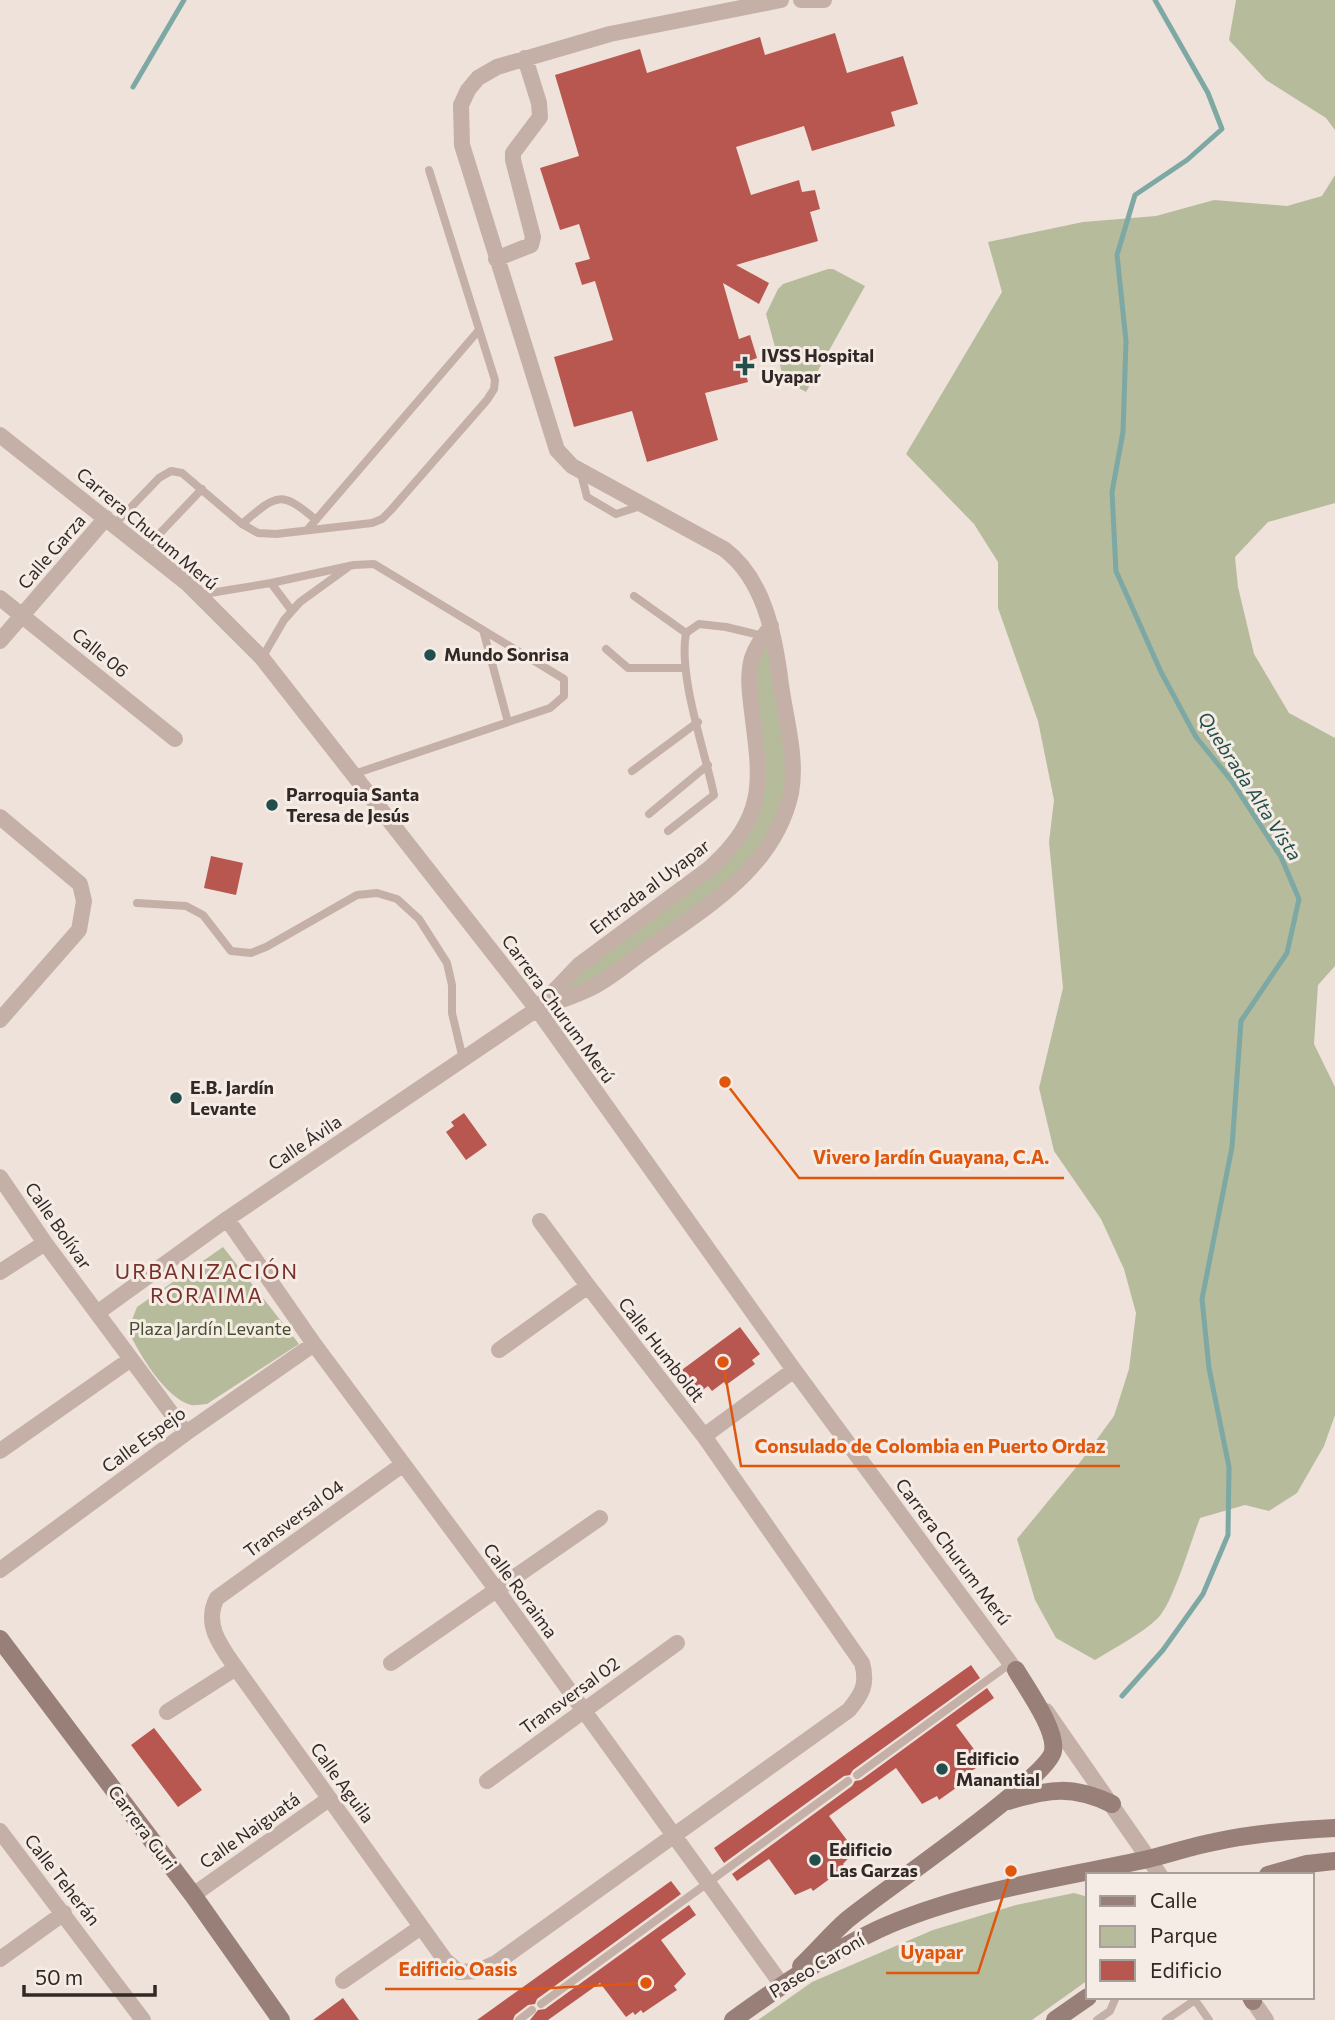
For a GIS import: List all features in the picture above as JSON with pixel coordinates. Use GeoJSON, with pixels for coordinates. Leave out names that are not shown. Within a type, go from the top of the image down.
{"type":"FeatureCollection","features":[{"type":"Feature","properties":{"kind":"street"},"geometry":{"type":"LineString","coordinates":[[537,1009],[592,988],[740,881],[772,841],[787,807],[793,773],[767,631],[754,584],[736,558],[572,466],[556,450],[462,145],[461,105],[478,78],[498,67],[525,58],[610,34],[781,0]]}},
{"type":"Feature","properties":{"kind":"street"},"geometry":{"type":"LineString","coordinates":[[802,0],[824,0]]}},
{"type":"Feature","properties":{"kind":"street"},"geometry":{"type":"LineString","coordinates":[[496,259],[525,249],[531,245],[533,237],[513,160],[513,153],[540,117],[539,103],[525,58]]}},
{"type":"Feature","properties":{"kind":"street","name":"Carrera Churum Merú"},"geometry":{"type":"LineString","coordinates":[[0,435],[198,595],[262,658],[537,1009],[794,1370],[1014,1666],[1149,1859]]}},
{"type":"Feature","properties":{"kind":"street","name":"Calle Garza"},"geometry":{"type":"LineString","coordinates":[[0,642],[110,522]]}},
{"type":"Feature","properties":{"kind":"street","name":"Calle 06"},"geometry":{"type":"LineString","coordinates":[[0,598],[175,739]]}},
{"type":"Feature","properties":{"kind":"street","name":"Entrada al Uyapar"},"geometry":{"type":"LineString","coordinates":[[537,1009],[579,965],[710,868],[738,838],[757,800],[758,761],[749,685],[751,661],[767,631]]}},
{"type":"Feature","properties":{"kind":"street"},"geometry":{"type":"LineString","coordinates":[[0,817],[80,884],[84,901],[79,930],[0,1020]]}},
{"type":"Feature","properties":{"kind":"street","name":"Calle Ávila"},"geometry":{"type":"LineString","coordinates":[[97,1313],[228,1219],[537,1009]]}},
{"type":"Feature","properties":{"kind":"street","name":"Calle Bolívar"},"geometry":{"type":"LineString","coordinates":[[0,1177],[45,1243],[186,1433]]}},
{"type":"Feature","properties":{"kind":"street","name":"Calle Roraima"},"geometry":{"type":"LineString","coordinates":[[228,1219],[314,1344],[496,1589],[782,1985]]}},
{"type":"Feature","properties":{"kind":"street","name":"Calle Humboldt"},"geometry":{"type":"LineString","coordinates":[[540,1221],[704,1436],[862,1663],[866,1678],[862,1695],[849,1710],[673,1836]]}},
{"type":"Feature","properties":{"kind":"street"},"geometry":{"type":"LineString","coordinates":[[0,1272],[45,1243]]}},
{"type":"Feature","properties":{"kind":"street"},"geometry":{"type":"LineString","coordinates":[[499,1350],[588,1286]]}},
{"type":"Feature","properties":{"kind":"street","name":"Calle Espejo"},"geometry":{"type":"LineString","coordinates":[[0,1570],[186,1433],[314,1344]]}},
{"type":"Feature","properties":{"kind":"street"},"geometry":{"type":"LineString","coordinates":[[0,1451],[131,1359]]}},
{"type":"Feature","properties":{"kind":"street"},"geometry":{"type":"LineString","coordinates":[[704,1436],[794,1370]]}},
{"type":"Feature","properties":{"kind":"street","name":"Transversal 04"},"geometry":{"type":"LineString","coordinates":[[211,1608],[217,1598],[402,1465]]}},
{"type":"Feature","properties":{"kind":"street"},"geometry":{"type":"LineString","coordinates":[[391,1663],[600,1518]]}},
{"type":"Feature","properties":{"kind":"street","name":"Calle Aguila"},"geometry":{"type":"LineString","coordinates":[[211,1608],[212,1627],[217,1642],[445,1960],[459,1972],[477,1971],[496,1964],[673,1836]]}},
{"type":"Feature","properties":{"kind":"street","name":"Carrera Guri"},"geometry":{"type":"LineString","coordinates":[[0,1639],[193,1895],[281,2020]]}},
{"type":"Feature","properties":{"kind":"street","name":"Transversal 02"},"geometry":{"type":"LineString","coordinates":[[487,1781],[677,1643]]}},
{"type":"Feature","properties":{"kind":"street"},"geometry":{"type":"LineString","coordinates":[[782,1985],[847,1920],[1002,1803],[1052,1756],[1054,1741],[1046,1722],[1014,1666]]}},
{"type":"Feature","properties":{"kind":"street"},"geometry":{"type":"LineString","coordinates":[[167,1712],[236,1668]]}},
{"type":"Feature","properties":{"kind":"street"},"geometry":{"type":"LineString","coordinates":[[1002,1803],[1049,1791],[1073,1791],[1083,1792],[1112,1804]]}},
{"type":"Feature","properties":{"kind":"street","name":"Calle Naiguatá"},"geometry":{"type":"LineString","coordinates":[[193,1895],[330,1799]]}},
{"type":"Feature","properties":{"kind":"street","name":"Paseo Caroní"},"geometry":{"type":"LineString","coordinates":[[733,2020],[782,1985],[877,1930],[984,1894],[1149,1859],[1212,1842],[1251,1835],[1335,1828]]}},
{"type":"Feature","properties":{"kind":"street","name":"Calle Teherán"},"geometry":{"type":"LineString","coordinates":[[0,1831],[143,2020]]}},
{"type":"Feature","properties":{"kind":"street"},"geometry":{"type":"LineString","coordinates":[[1149,1859],[1159,1873]]}},
{"type":"Feature","properties":{"kind":"street"},"geometry":{"type":"LineString","coordinates":[[1276,1873],[1335,1861]]}},
{"type":"Feature","properties":{"kind":"street"},"geometry":{"type":"LineString","coordinates":[[1041,1881],[1086,1884]]}},
{"type":"Feature","properties":{"kind":"street"},"geometry":{"type":"LineString","coordinates":[[0,1959],[64,1913]]}},
{"type":"Feature","properties":{"kind":"street"},"geometry":{"type":"LineString","coordinates":[[343,1981],[421,1927]]}},
{"type":"Feature","properties":{"kind":"street"},"geometry":{"type":"LineString","coordinates":[[1251,1999],[1266,2020]]}},
{"type":"Feature","properties":{"kind":"street"},"geometry":{"type":"LineString","coordinates":[[1055,2020],[1082,2001]]}},
{"type":"Feature","properties":{"kind":"lane"},"geometry":{"type":"LineString","coordinates":[[110,522],[159,478],[171,471],[183,473],[242,524],[258,533],[276,534],[372,523],[382,519],[494,389],[495,380],[429,170]]}},
{"type":"Feature","properties":{"kind":"lane"},"geometry":{"type":"LineString","coordinates":[[307,530],[479,330]]}},
{"type":"Feature","properties":{"kind":"lane"},"geometry":{"type":"LineString","coordinates":[[144,550],[202,489]]}},
{"type":"Feature","properties":{"kind":"lane"},"geometry":{"type":"LineString","coordinates":[[242,524],[267,502],[282,498],[295,502],[316,520]]}},
{"type":"Feature","properties":{"kind":"lane"},"geometry":{"type":"LineString","coordinates":[[198,595],[349,566],[374,564],[564,679],[564,695],[551,708],[354,774]]}},
{"type":"Feature","properties":{"kind":"lane"},"geometry":{"type":"LineString","coordinates":[[262,658],[284,620],[300,602],[349,566]]}},
{"type":"Feature","properties":{"kind":"lane"},"geometry":{"type":"LineString","coordinates":[[271,583],[292,611]]}},
{"type":"Feature","properties":{"kind":"lane"},"geometry":{"type":"LineString","coordinates":[[634,596],[686,633]]}},
{"type":"Feature","properties":{"kind":"lane"},"geometry":{"type":"LineString","coordinates":[[668,831],[714,797],[685,668],[686,633],[699,624],[767,631]]}},
{"type":"Feature","properties":{"kind":"lane"},"geometry":{"type":"LineString","coordinates":[[483,630],[508,722]]}},
{"type":"Feature","properties":{"kind":"lane"},"geometry":{"type":"LineString","coordinates":[[606,649],[628,668],[685,668]]}},
{"type":"Feature","properties":{"kind":"lane"},"geometry":{"type":"LineString","coordinates":[[632,771],[698,722]]}},
{"type":"Feature","properties":{"kind":"lane"},"geometry":{"type":"LineString","coordinates":[[649,814],[708,765]]}},
{"type":"Feature","properties":{"kind":"lane"},"geometry":{"type":"LineString","coordinates":[[137,903],[186,906],[203,915],[231,951],[251,953],[357,895],[377,893],[397,899],[419,919],[447,963],[452,985],[452,1013],[463,1059]]}},
{"type":"Feature","properties":{"kind":"lane"},"geometry":{"type":"LineString","coordinates":[[857,1775],[1014,1666]]}},
{"type":"Feature","properties":{"kind":"lane"},"geometry":{"type":"LineString","coordinates":[[541,2004],[848,1781]]}},
{"type":"Feature","properties":{"kind":"lane"},"geometry":{"type":"LineString","coordinates":[[1097,2020],[1110,2011],[1115,1999]]}},
{"type":"Feature","properties":{"kind":"lane"},"geometry":{"type":"LineString","coordinates":[[1166,2020],[1195,2000],[1209,2020]]}},
{"type":"Feature","properties":{"kind":"lane"},"geometry":{"type":"LineString","coordinates":[[519,2020],[532,2010]]}},
{"type":"Feature","properties":{"kind":"green space"},"geometry":{"type":"Polygon","coordinates":[[[1236,0],[1335,0],[1335,130],[1326,118],[1266,80],[1229,40],[1236,0]]]}},
{"type":"Feature","properties":{"kind":"green space"},"geometry":{"type":"Polygon","coordinates":[[[1335,175],[1335,503],[1268,522],[1235,557],[1238,587],[1254,654],[1289,713],[1335,738],[1335,966],[1318,985],[1314,1044],[1335,1087],[1335,1415],[1324,1446],[1297,1493],[1269,1511],[1245,1505],[1200,1518],[1176,1586],[1164,1610],[1144,1630],[1095,1660],[1056,1638],[1035,1600],[1017,1539],[1114,1416],[1129,1369],[1136,1313],[1124,1269],[1101,1219],[1054,1151],[1039,1088],[1063,988],[1049,842],[1054,800],[1038,721],[998,608],[998,562],[974,524],[906,454],[1002,292],[988,242],[1083,222],[1156,216],[1214,200],[1287,206],[1322,196],[1335,175]]]}},
{"type":"Feature","properties":{"kind":"green space"},"geometry":{"type":"Polygon","coordinates":[[[828,269],[865,286],[806,392],[784,380],[766,314],[783,284],[828,269]]]}},
{"type":"Feature","properties":{"kind":"green space"},"geometry":{"type":"Polygon","coordinates":[[[771,626],[793,773],[760,858],[592,988],[537,1009],[710,868],[757,800],[749,685],[771,626]]]}},
{"type":"Feature","properties":{"kind":"green space","name":"Plaza Jardín Levante"},"geometry":{"type":"Polygon","coordinates":[[[223,1247],[299,1344],[207,1404],[191,1405],[181,1401],[162,1384],[145,1362],[128,1330],[137,1307],[223,1247]]]}},
{"type":"Feature","properties":{"kind":"green space"},"geometry":{"type":"Polygon","coordinates":[[[1074,1893],[1086,1896],[1086,1981],[1032,2020],[758,2020],[812,1982],[933,1930],[1016,1905],[1074,1893]]]}},
{"type":"Feature","properties":{"kind":"building"},"geometry":{"type":"Polygon","coordinates":[[[835,33],[847,73],[903,56],[918,104],[891,112],[895,126],[812,151],[804,126],[736,147],[751,195],[799,180],[802,192],[815,190],[820,209],[810,212],[818,241],[736,265],[769,283],[759,304],[723,283],[739,339],[750,335],[757,358],[743,363],[748,382],[705,393],[718,440],[647,462],[632,411],[574,427],[554,357],[613,340],[595,281],[582,285],[575,263],[590,259],[579,224],[560,230],[540,168],[579,156],[555,75],[640,49],[647,73],[760,37],[765,55],[835,33]]]}},
{"type":"Feature","properties":{"kind":"building"},"geometry":{"type":"Polygon","coordinates":[[[211,856],[243,863],[236,895],[204,888],[211,856]]]}},
{"type":"Feature","properties":{"kind":"building"},"geometry":{"type":"Polygon","coordinates":[[[464,1113],[487,1145],[466,1160],[446,1132],[454,1126],[451,1122],[464,1113]]]}},
{"type":"Feature","properties":{"kind":"building"},"geometry":{"type":"Polygon","coordinates":[[[740,1327],[760,1354],[752,1360],[755,1364],[726,1385],[724,1382],[712,1391],[708,1386],[696,1395],[679,1372],[740,1327]]]}},
{"type":"Feature","properties":{"kind":"building"},"geometry":{"type":"Polygon","coordinates":[[[971,1665],[980,1678],[853,1770],[850,1775],[844,1776],[724,1863],[714,1848],[971,1665]]]}},
{"type":"Feature","properties":{"kind":"building"},"geometry":{"type":"Polygon","coordinates":[[[987,1688],[994,1698],[956,1725],[982,1760],[974,1765],[976,1768],[970,1772],[973,1776],[939,1800],[937,1796],[922,1804],[896,1768],[829,1816],[855,1851],[843,1864],[846,1867],[813,1891],[811,1888],[795,1895],[769,1859],[737,1881],[732,1874],[852,1786],[855,1781],[861,1780],[987,1688]]]}},
{"type":"Feature","properties":{"kind":"building"},"geometry":{"type":"Polygon","coordinates":[[[154,1728],[202,1790],[178,1807],[131,1745],[154,1728]]]}},
{"type":"Feature","properties":{"kind":"building"},"geometry":{"type":"Polygon","coordinates":[[[671,1881],[681,1894],[537,1999],[535,2004],[528,2005],[515,2015],[513,2020],[477,2020],[671,1881]]]}},
{"type":"Feature","properties":{"kind":"building"},"geometry":{"type":"Polygon","coordinates":[[[689,1905],[696,1915],[661,1940],[686,1974],[674,1986],[677,1990],[643,2013],[641,2010],[626,2017],[600,1983],[548,2020],[530,2020],[538,2010],[545,2009],[689,1905]]]}},
{"type":"Feature","properties":{"kind":"building"},"geometry":{"type":"Polygon","coordinates":[[[343,1998],[359,2020],[313,2020],[343,1998]]]}},
{"type":"Feature","properties":{"kind":"waterway"},"geometry":{"type":"LineString","coordinates":[[133,87],[184,0]]}},
{"type":"Feature","properties":{"kind":"waterway","name":"Quebrada Alta Vista"},"geometry":{"type":"LineString","coordinates":[[1122,1696],[1163,1650],[1203,1594],[1228,1535],[1229,1467],[1209,1368],[1202,1299],[1232,1147],[1241,1021],[1287,953],[1299,899],[1281,857],[1231,780],[1196,737],[1161,672],[1116,571],[1112,492],[1123,432],[1126,341],[1117,255],[1135,195],[1187,160],[1222,129],[1208,93],[1155,0]]}},
{"type":"Feature","properties":{"kind":"place","name":"IVSS Hospital Uyapar"},"geometry":{"type":"Point","coordinates":[745,366]}},
{"type":"Feature","properties":{"kind":"place","name":"Mundo Sonrisa"},"geometry":{"type":"Point","coordinates":[430,655]}},
{"type":"Feature","properties":{"kind":"place","name":"Parroquia Santa Teresa de Jesús"},"geometry":{"type":"Point","coordinates":[272,805]}},
{"type":"Feature","properties":{"kind":"place","name":"Vivero Jardín Guayana, C.A."},"geometry":{"type":"Point","coordinates":[725,1082]}},
{"type":"Feature","properties":{"kind":"place","name":"E.B. Jardín Levante"},"geometry":{"type":"Point","coordinates":[176,1098]}},
{"type":"Feature","properties":{"kind":"place","name":"Consulado de Colombia en Puerto Ordaz"},"geometry":{"type":"Point","coordinates":[723,1362]}},
{"type":"Feature","properties":{"kind":"place","name":"Edificio Manantial"},"geometry":{"type":"Point","coordinates":[942,1769]}},
{"type":"Feature","properties":{"kind":"place","name":"Edificio Las Garzas"},"geometry":{"type":"Point","coordinates":[815,1860]}},
{"type":"Feature","properties":{"kind":"place","name":"Uyapar"},"geometry":{"type":"Point","coordinates":[1011,1871]}},
{"type":"Feature","properties":{"kind":"place","name":"Edificio Oasis"},"geometry":{"type":"Point","coordinates":[646,1983]}},
{"type":"Feature","properties":{"kind":"district","name":"URBANIZACIÓN RORAIMA"},"geometry":{"type":"Point","coordinates":[207,1284]}}]}
